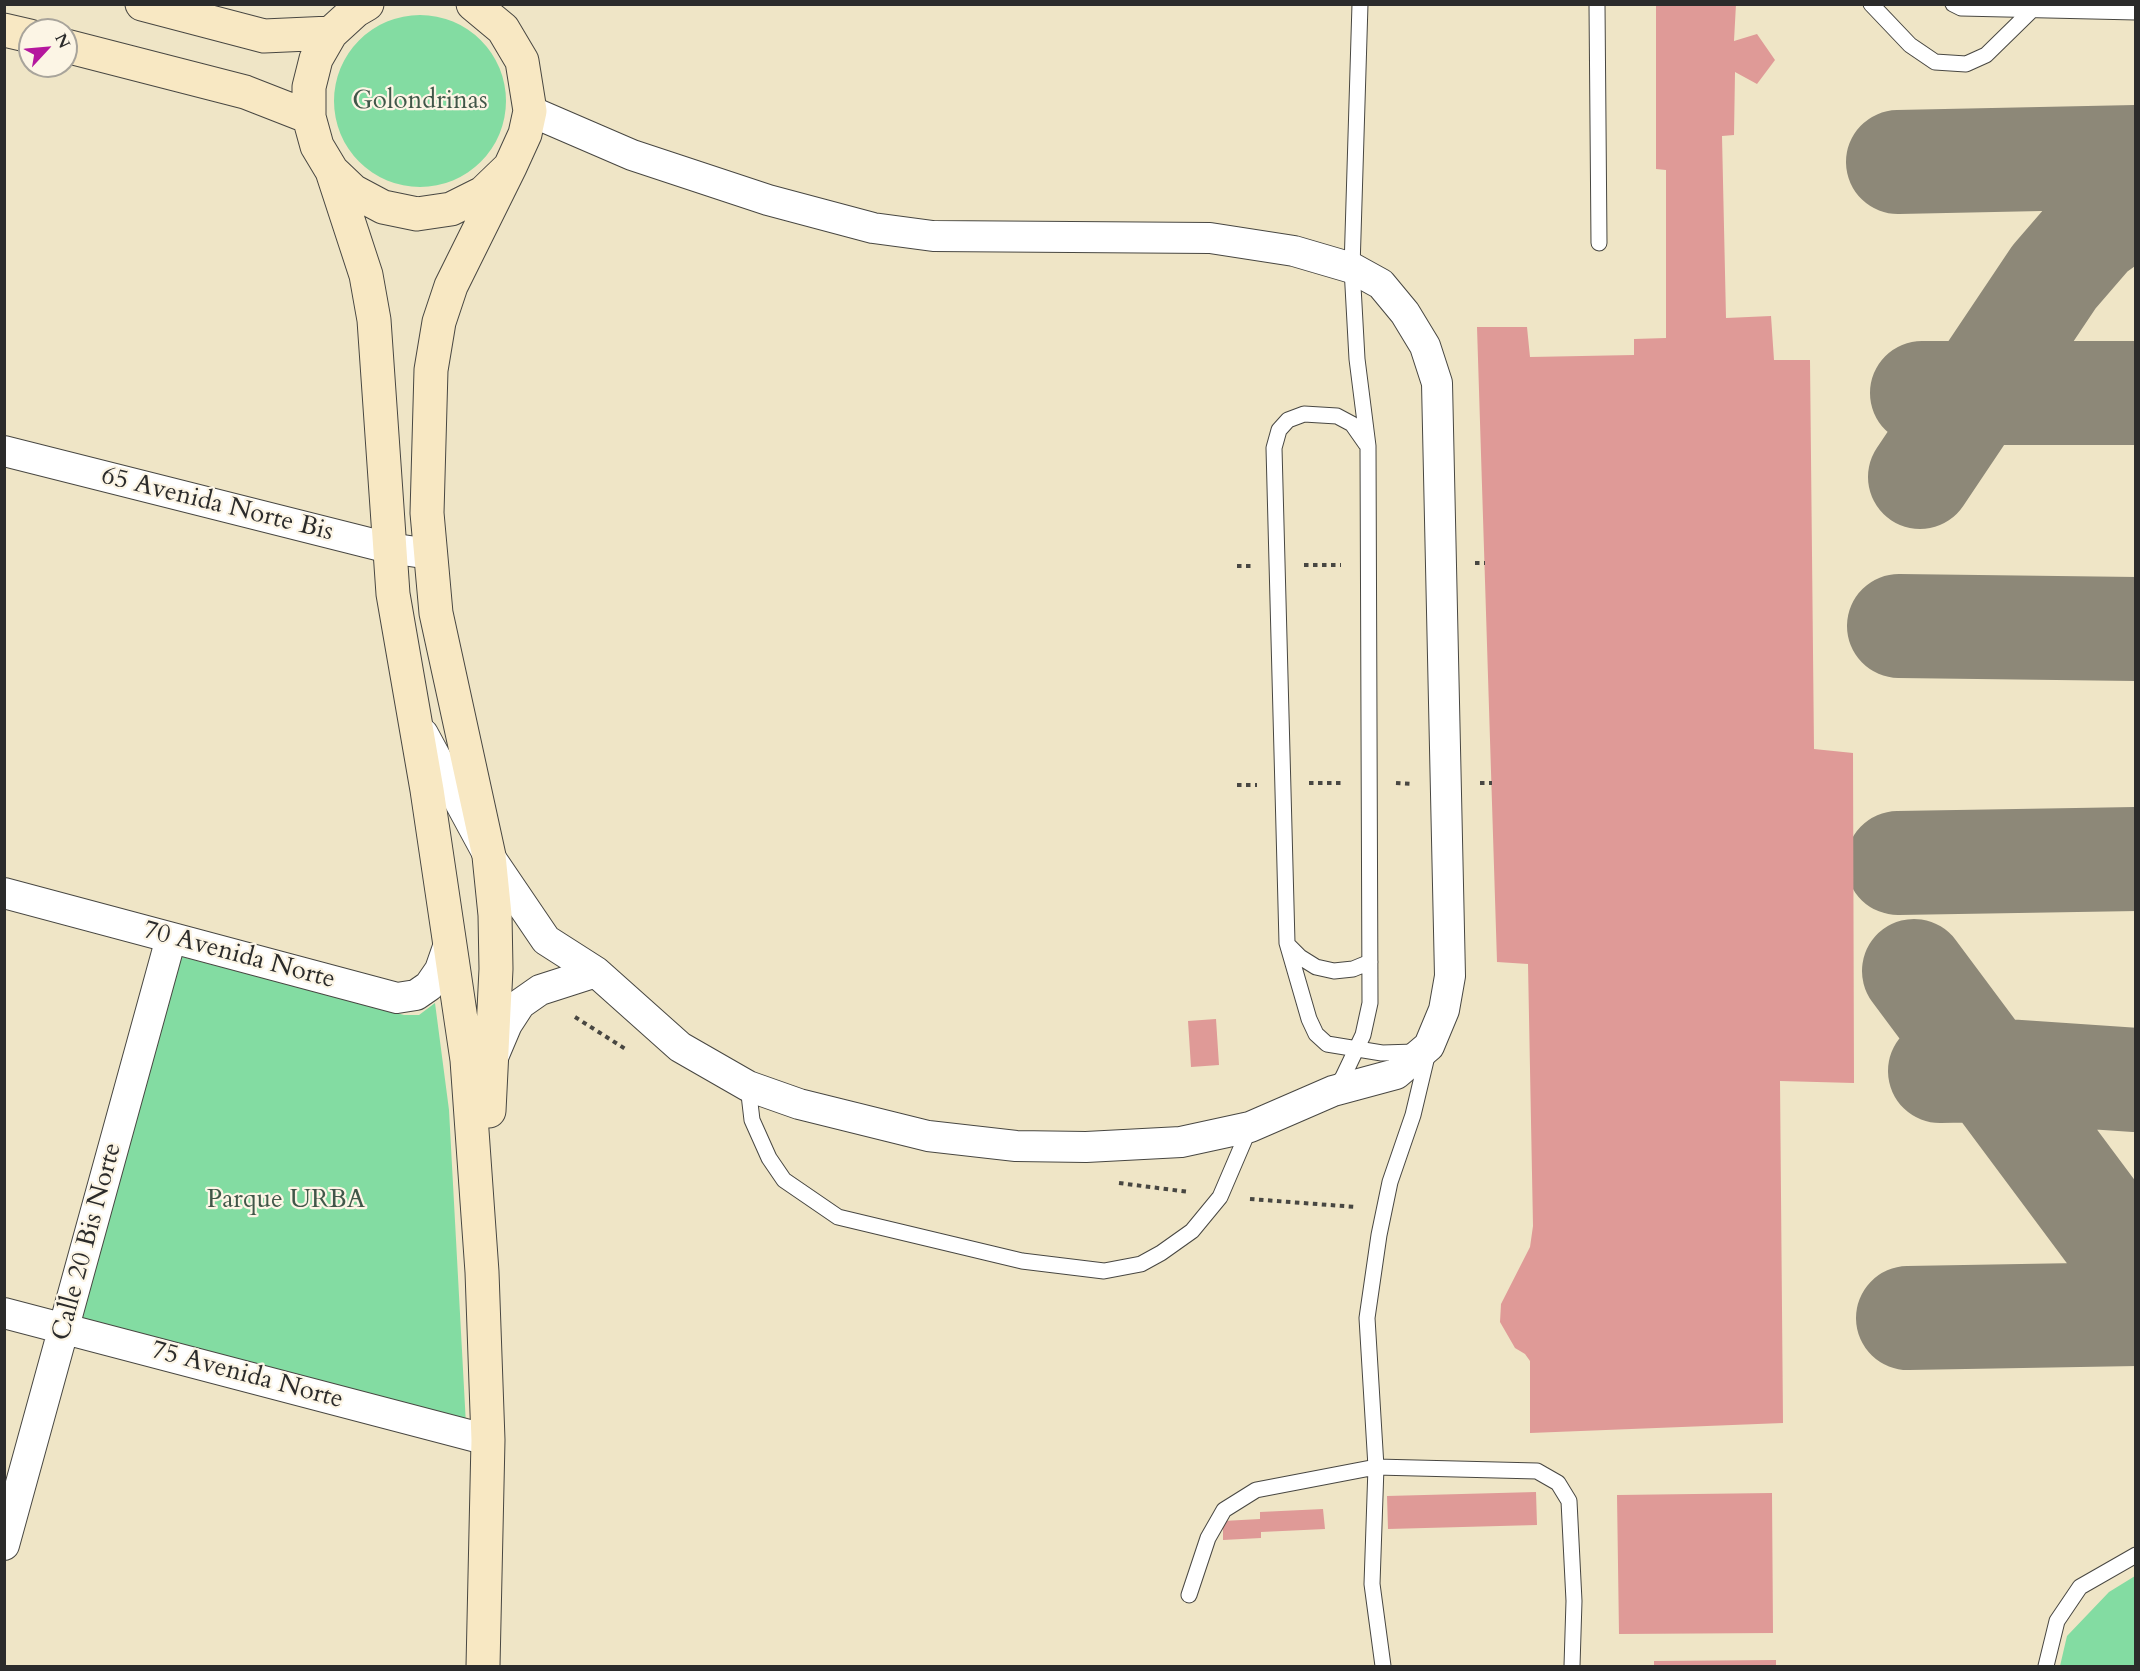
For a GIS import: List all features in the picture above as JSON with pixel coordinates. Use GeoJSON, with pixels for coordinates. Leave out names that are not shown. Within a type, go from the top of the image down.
{"type":"FeatureCollection","features":[{"type":"Feature","properties":{"kind":"main road"},"geometry":{"type":"LineString","coordinates":[[142,4],[264,36],[331,33]]}},
{"type":"Feature","properties":{"kind":"main road"},"geometry":{"type":"LineString","coordinates":[[367,4],[355,11],[331,33],[316,59],[309,87],[309,117],[317,146],[332,171],[366,275],[374,320],[388,548],[393,594],[416,721],[448,947],[467,1060],[482,1272],[488,1440],[483,1666]]}},
{"type":"Feature","properties":{"kind":"main road"},"geometry":{"type":"LineString","coordinates":[[473,4],[498,17],[522,61],[531,111],[525,134],[510,167],[451,286],[434,347],[428,513],[436,613],[489,856],[495,915],[496,969],[482,1272]]}},
{"type":"Feature","properties":{"kind":"main road"},"geometry":{"type":"LineString","coordinates":[[78,49],[245,92],[309,117]]}},
{"type":"Feature","properties":{"kind":"main road"},"geometry":{"type":"LineString","coordinates":[[332,171],[353,191],[383,207],[417,213],[451,209],[483,193],[510,167]]}},
{"type":"Feature","properties":{"kind":"street"},"geometry":{"type":"LineString","coordinates":[[416,721],[489,856],[546,940],[596,972],[680,1047],[748,1086],[799,1104],[928,1136],[1016,1146],[1086,1147],[1181,1143],[1250,1127],[1333,1091],[1396,1074],[1429,1046],[1444,1011],[1450,976],[1437,383],[1425,346],[1405,313],[1381,284],[1352,268],[1294,250],[1210,237],[933,236],[873,228],[768,200],[632,155],[531,111]]}},
{"type":"Feature","properties":{"kind":"street","name":"65 Avenida Norte Bis"},"geometry":{"type":"LineString","coordinates":[[4,451],[388,548],[430,554]]}},
{"type":"Feature","properties":{"kind":"street","name":"70 Avenida Norte"},"geometry":{"type":"LineString","coordinates":[[4,893],[397,998],[416,995],[429,986],[440,970],[448,947]]}},
{"type":"Feature","properties":{"kind":"street","name":"Calle 20 Bis Norte"},"geometry":{"type":"LineString","coordinates":[[4,1545],[171,938]]}},
{"type":"Feature","properties":{"kind":"street"},"geometry":{"type":"LineString","coordinates":[[491,1062],[507,1024],[520,1004],[540,990],[596,972]]}},
{"type":"Feature","properties":{"kind":"street","name":"75 Avenida Norte"},"geometry":{"type":"LineString","coordinates":[[4,1313],[488,1440]]}},
{"type":"Feature","properties":{"kind":"lane"},"geometry":{"type":"LineString","coordinates":[[1333,1091],[1356,1050],[1368,1016],[1370,962],[1368,446],[1358,358],[1352,268],[1360,4]]}},
{"type":"Feature","properties":{"kind":"lane"},"geometry":{"type":"LineString","coordinates":[[1597,4],[1599,243]]}},
{"type":"Feature","properties":{"kind":"lane"},"geometry":{"type":"LineString","coordinates":[[1871,4],[1910,45],[1935,62],[1966,64],[1986,55],[2032,10]]}},
{"type":"Feature","properties":{"kind":"lane"},"geometry":{"type":"LineString","coordinates":[[1953,4],[1961,8],[2136,12]]}},
{"type":"Feature","properties":{"kind":"lane"},"geometry":{"type":"LineString","coordinates":[[1368,446],[1352,424],[1337,416],[1312,414],[1288,420],[1279,430],[1274,448],[1287,943],[1309,1019],[1316,1034],[1327,1044],[1356,1050],[1410,1054],[1429,1046]]}},
{"type":"Feature","properties":{"kind":"lane"},"geometry":{"type":"LineString","coordinates":[[1287,943],[1300,957],[1316,967],[1334,971],[1353,969],[1370,962]]}},
{"type":"Feature","properties":{"kind":"lane"},"geometry":{"type":"LineString","coordinates":[[1383,1666],[1372,1584],[1376,1467],[1367,1318],[1384,1209],[1413,1115],[1429,1046]]}},
{"type":"Feature","properties":{"kind":"lane"},"geometry":{"type":"LineString","coordinates":[[748,1086],[752,1120],[769,1158],[784,1180],[838,1217],[1022,1261],[1104,1271],[1141,1264],[1192,1231],[1220,1197],[1250,1127]]}},
{"type":"Feature","properties":{"kind":"lane"},"geometry":{"type":"LineString","coordinates":[[1189,1595],[1208,1538],[1224,1510],[1256,1490],[1376,1467],[1537,1471],[1558,1483],[1569,1501],[1574,1601],[1572,1666]]}},
{"type":"Feature","properties":{"kind":"lane"},"geometry":{"type":"LineString","coordinates":[[2046,1666],[2057,1620],[2080,1587],[2136,1555]]}},
{"type":"Feature","properties":{"kind":"path"},"geometry":{"type":"LineString","coordinates":[[573,1016],[636,1056]]}},
{"type":"Feature","properties":{"kind":"path"},"geometry":{"type":"LineString","coordinates":[[1116,1183],[1220,1197],[1384,1209]]}},
{"type":"Feature","properties":{"kind":"green space","name":"Golondrinas"},"geometry":{"type":"Polygon","coordinates":[[[420,15],[453,22],[481,40],[499,68],[506,101],[499,134],[481,162],[453,180],[420,187],[387,180],[359,162],[341,134],[334,101],[341,68],[359,40],[387,22],[420,15]]]}},
{"type":"Feature","properties":{"kind":"green space","name":"Parque URBA"},"geometry":{"type":"Polygon","coordinates":[[[179,956],[404,1015],[419,1015],[435,1003],[449,1110],[466,1425],[78,1320],[179,956]]]}},
{"type":"Feature","properties":{"kind":"green space"},"geometry":{"type":"Polygon","coordinates":[[[2135,1576],[2135,1666],[2060,1666],[2067,1636],[2109,1592],[2135,1576]]]}},
{"type":"Feature","properties":{"kind":"building"},"geometry":{"type":"Polygon","coordinates":[[[1656,4],[1736,4],[1734,41],[1757,34],[1775,60],[1757,84],[1735,72],[1734,135],[1722,136],[1726,318],[1771,316],[1774,360],[1810,360],[1814,749],[1853,753],[1854,1083],[1780,1081],[1783,1423],[1530,1433],[1530,1361],[1525,1354],[1515,1348],[1500,1322],[1501,1304],[1530,1247],[1533,1226],[1528,964],[1497,962],[1477,327],[1527,327],[1530,357],[1634,355],[1634,339],[1666,338],[1666,170],[1656,169],[1656,4]]]}},
{"type":"Feature","properties":{"kind":"building"},"geometry":{"type":"Polygon","coordinates":[[[1216,1019],[1219,1065],[1191,1067],[1188,1021],[1216,1019]]]}},
{"type":"Feature","properties":{"kind":"building"},"geometry":{"type":"Polygon","coordinates":[[[1536,1492],[1537,1525],[1388,1529],[1387,1496],[1536,1492]]]}},
{"type":"Feature","properties":{"kind":"building"},"geometry":{"type":"Polygon","coordinates":[[[1772,1493],[1773,1633],[1619,1634],[1617,1495],[1772,1493]]]}},
{"type":"Feature","properties":{"kind":"building"},"geometry":{"type":"Polygon","coordinates":[[[1323,1509],[1325,1529],[1261,1532],[1261,1538],[1223,1540],[1223,1521],[1260,1519],[1260,1512],[1323,1509]]]}},
{"type":"Feature","properties":{"kind":"building"},"geometry":{"type":"Polygon","coordinates":[[[1776,1660],[1776,1666],[1654,1666],[1654,1661],[1776,1660]]]}},
{"type":"Feature","properties":{"kind":"taxiway"},"geometry":{"type":"LineString","coordinates":[[1898,162],[2136,157]]}},
{"type":"Feature","properties":{"kind":"taxiway"},"geometry":{"type":"LineString","coordinates":[[1920,477],[2054,277],[2092,233],[2136,201]]}},
{"type":"Feature","properties":{"kind":"taxiway"},"geometry":{"type":"LineString","coordinates":[[1922,393],[2136,393]]}},
{"type":"Feature","properties":{"kind":"taxiway"},"geometry":{"type":"LineString","coordinates":[[1899,626],[2136,629]]}},
{"type":"Feature","properties":{"kind":"taxiway"},"geometry":{"type":"LineString","coordinates":[[1898,863],[2136,859]]}},
{"type":"Feature","properties":{"kind":"taxiway"},"geometry":{"type":"LineString","coordinates":[[1914,971],[2136,1269]]}},
{"type":"Feature","properties":{"kind":"taxiway"},"geometry":{"type":"LineString","coordinates":[[1940,1071],[1989,1070],[2136,1080]]}},
{"type":"Feature","properties":{"kind":"taxiway"},"geometry":{"type":"LineString","coordinates":[[1908,1318],[2136,1314]]}}]}
